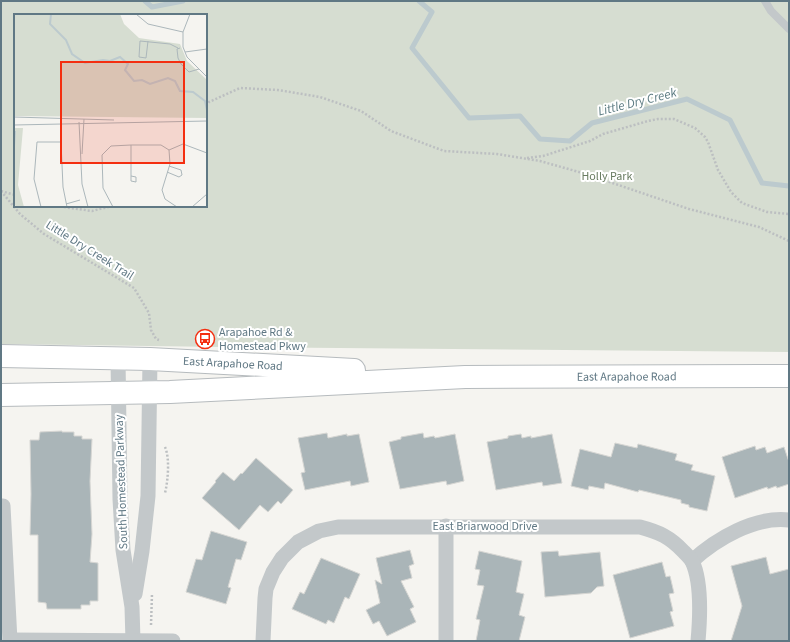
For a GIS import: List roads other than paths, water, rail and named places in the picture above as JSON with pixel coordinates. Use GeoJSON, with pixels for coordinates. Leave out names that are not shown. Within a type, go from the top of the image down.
{"type":"FeatureCollection","features":[{"type":"Feature","properties":{"kind":"main road","name":"East Arapahoe Road"},"geometry":{"type":"LineString","coordinates":[[1,356],[118,358],[157,350],[465,377]]}},
{"type":"Feature","properties":{"kind":"main road","name":"East Arapahoe Road"},"geometry":{"type":"LineString","coordinates":[[1,395],[150,392],[465,377],[789,376]]}},
{"type":"Feature","properties":{"kind":"street","name":"South Homestead Parkway"},"geometry":{"type":"LineString","coordinates":[[132,607],[142,551],[148,496],[150,392],[157,350]]}},
{"type":"Feature","properties":{"kind":"street","name":"South Homestead Parkway"},"geometry":{"type":"LineString","coordinates":[[118,358],[120,500],[124,550],[132,607],[133,641]]}},
{"type":"Feature","properties":{"kind":"street"},"geometry":{"type":"LineString","coordinates":[[1,506],[3,506],[10,641],[174,641]]}},
{"type":"Feature","properties":{"kind":"street"},"geometry":{"type":"LineString","coordinates":[[692,561],[706,549],[754,523],[782,519],[789,520]]}},
{"type":"Feature","properties":{"kind":"street"},"geometry":{"type":"LineString","coordinates":[[446,526],[446,641]]}},
{"type":"Feature","properties":{"kind":"street","name":"East Briarwood Drive"},"geometry":{"type":"LineString","coordinates":[[263,641],[266,589],[273,572],[282,558],[298,542],[319,531],[338,527],[640,526],[659,532],[675,542],[692,561],[697,578],[701,618],[698,641]]}},
{"type":"Feature","properties":{"kind":"lane"},"geometry":{"type":"LineString","coordinates":[[765,1],[771,11],[789,29]]}},
{"type":"Feature","properties":{"kind":"waterway","name":"Little Dry Creek"},"geometry":{"type":"LineString","coordinates":[[145,1],[152,7],[183,1]]}},
{"type":"Feature","properties":{"kind":"waterway","name":"Little Dry Creek"},"geometry":{"type":"LineString","coordinates":[[419,1],[432,12],[412,48],[469,118],[520,116],[540,139],[570,141],[592,123],[687,99],[730,120],[762,183],[789,186]]}},
{"type":"Feature","properties":{"kind":"place","name":"Arapahoe Rd & Homestead Pkwy"},"geometry":{"type":"Point","coordinates":[205,339]}},
{"type":"Feature","properties":{"kind":"park label","name":"Holly Park"},"geometry":{"type":"Point","coordinates":[607,176]}}]}
